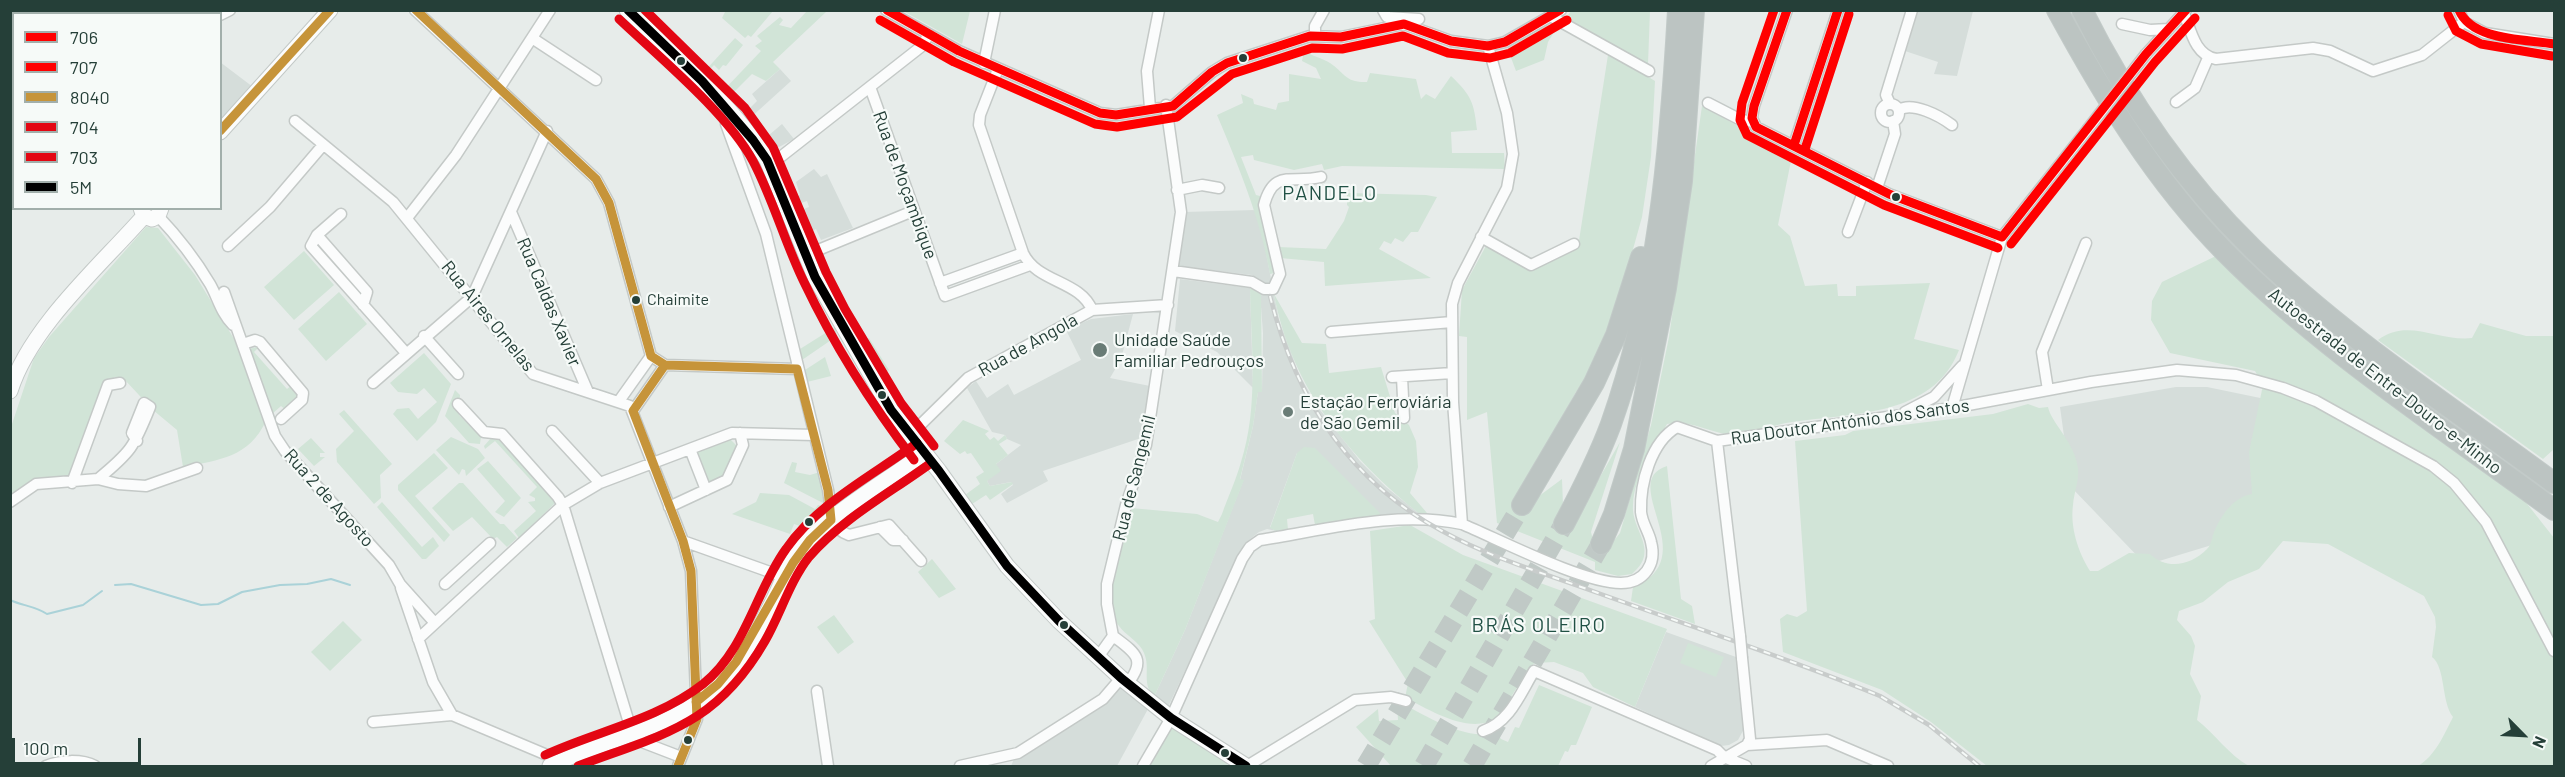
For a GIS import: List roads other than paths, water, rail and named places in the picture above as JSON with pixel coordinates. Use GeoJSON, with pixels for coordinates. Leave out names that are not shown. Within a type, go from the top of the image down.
{"type":"FeatureCollection","features":[{"type":"Feature","properties":{"kind":"highway"},"geometry":{"type":"LineString","coordinates":[[1522,505],[1594,383],[1631,292],[1647,237],[1657,183],[1666,95],[1670,10]]}},
{"type":"Feature","properties":{"kind":"highway"},"geometry":{"type":"LineString","coordinates":[[1564,524],[1588,479],[1610,426],[1638,327],[1665,193],[1678,10]]}},
{"type":"Feature","properties":{"kind":"highway"},"geometry":{"type":"LineString","coordinates":[[1601,544],[1626,481],[1656,336],[1682,181],[1694,10]]}},
{"type":"Feature","properties":{"kind":"highway","name":"Autoestrada de Entre-Douro-e-Minho"},"geometry":{"type":"LineString","coordinates":[[2057,10],[2099,86],[2136,144],[2178,199],[2225,252],[2316,333],[2554,510]]}},
{"type":"Feature","properties":{"kind":"highway","name":"Autoestrada de Entre-Douro-e-Minho"},"geometry":{"type":"LineString","coordinates":[[2082,10],[2153,131],[2199,190],[2253,249],[2324,312],[2554,483]]}},
{"type":"Feature","properties":{"kind":"main road"},"geometry":{"type":"LineString","coordinates":[[222,130],[330,10]]}},
{"type":"Feature","properties":{"kind":"main road"},"geometry":{"type":"LineString","coordinates":[[627,10],[730,111],[756,142],[770,165],[806,255],[835,315],[891,410],[1023,585],[1124,681],[1162,711],[1246,766]]}},
{"type":"Feature","properties":{"kind":"main road"},"geometry":{"type":"LineString","coordinates":[[10,391],[21,363],[44,328],[151,212]]}},
{"type":"Feature","properties":{"kind":"main road"},"geometry":{"type":"LineString","coordinates":[[553,765],[633,735],[712,693],[731,670],[766,613],[798,551],[831,520],[924,453]]}},
{"type":"Feature","properties":{"kind":"street"},"geometry":{"type":"LineString","coordinates":[[415,10],[486,79],[547,131],[596,179],[609,203],[651,356],[665,365],[797,369]]}},
{"type":"Feature","properties":{"kind":"street"},"geometry":{"type":"LineString","coordinates":[[407,218],[456,155],[550,10]]}},
{"type":"Feature","properties":{"kind":"street"},"geometry":{"type":"LineString","coordinates":[[984,63],[995,10]]}},
{"type":"Feature","properties":{"kind":"street"},"geometry":{"type":"LineString","coordinates":[[1150,108],[1148,71],[1159,10]]}},
{"type":"Feature","properties":{"kind":"street"},"geometry":{"type":"LineString","coordinates":[[1315,36],[1315,26],[1324,10]]}},
{"type":"Feature","properties":{"kind":"street"},"geometry":{"type":"LineString","coordinates":[[1383,10],[1388,17],[1420,15],[1426,31]]}},
{"type":"Feature","properties":{"kind":"street"},"geometry":{"type":"LineString","coordinates":[[1787,10],[1754,106],[1756,127],[1872,185],[2002,237]]}},
{"type":"Feature","properties":{"kind":"street"},"geometry":{"type":"LineString","coordinates":[[1794,145],[1838,10]]}},
{"type":"Feature","properties":{"kind":"street"},"geometry":{"type":"LineString","coordinates":[[1912,10],[1886,95],[1894,107],[1898,118],[1887,121],[1882,114],[1882,109],[1894,107],[1908,106],[1942,117],[1952,125]]}},
{"type":"Feature","properties":{"kind":"street"},"geometry":{"type":"LineString","coordinates":[[2459,10],[2464,22],[2485,33],[2554,44]]}},
{"type":"Feature","properties":{"kind":"street"},"geometry":{"type":"LineString","coordinates":[[890,11],[984,63],[1100,113],[1116,115],[1179,103],[1212,72],[1227,63],[1288,41],[1315,36],[1341,37],[1404,24],[1451,41],[1488,46],[1505,42],[1557,14],[1649,71]]}},
{"type":"Feature","properties":{"kind":"street"},"geometry":{"type":"LineString","coordinates":[[1952,408],[2002,237],[2146,54],[2185,12],[2200,52],[2208,58],[2313,48],[2330,51],[2373,71],[2422,55],[2464,22]]}},
{"type":"Feature","properties":{"kind":"street"},"geometry":{"type":"LineString","coordinates":[[2122,24],[2150,30],[2169,28]]}},
{"type":"Feature","properties":{"kind":"street"},"geometry":{"type":"LineString","coordinates":[[770,165],[922,46],[929,34]]}},
{"type":"Feature","properties":{"kind":"street"},"geometry":{"type":"LineString","coordinates":[[532,38],[596,80]]}},
{"type":"Feature","properties":{"kind":"street"},"geometry":{"type":"LineString","coordinates":[[1462,524],[1452,373],[1452,322],[1455,290],[1508,188],[1513,154],[1507,113],[1488,46]]}},
{"type":"Feature","properties":{"kind":"street"},"geometry":{"type":"LineString","coordinates":[[2176,102],[2195,87],[2208,58]]}},
{"type":"Feature","properties":{"kind":"street"},"geometry":{"type":"LineString","coordinates":[[998,69],[980,115],[980,125],[1023,253],[1030,265],[1040,273],[1077,292],[1092,310]]}},
{"type":"Feature","properties":{"kind":"street","name":"Rua de Moçambique"},"geometry":{"type":"LineString","coordinates":[[870,87],[945,296],[1030,265]]}},
{"type":"Feature","properties":{"kind":"street"},"geometry":{"type":"LineString","coordinates":[[1708,103],[1741,120],[1754,122]]}},
{"type":"Feature","properties":{"kind":"street","name":"Rua de Sangemil"},"geometry":{"type":"LineString","coordinates":[[1113,636],[1107,604],[1107,584],[1126,505],[1146,445],[1181,212],[1166,105]]}},
{"type":"Feature","properties":{"kind":"street"},"geometry":{"type":"LineString","coordinates":[[730,111],[727,114],[726,124],[766,234],[828,490],[831,520],[841,532],[849,534],[889,525],[921,561]]}},
{"type":"Feature","properties":{"kind":"street","name":"Rua Aires Ornelas"},"geometry":{"type":"LineString","coordinates":[[295,121],[393,202],[533,374],[619,401],[630,406],[633,411]]}},
{"type":"Feature","properties":{"kind":"street"},"geometry":{"type":"LineString","coordinates":[[1848,232],[1895,134],[1893,121]]}},
{"type":"Feature","properties":{"kind":"street"},"geometry":{"type":"LineString","coordinates":[[373,383],[424,336],[472,297],[547,131]]}},
{"type":"Feature","properties":{"kind":"street"},"geometry":{"type":"LineString","coordinates":[[228,246],[270,207],[323,145]]}},
{"type":"Feature","properties":{"kind":"street"},"geometry":{"type":"LineString","coordinates":[[1173,271],[1252,282],[1264,289],[1272,289],[1280,274],[1264,206],[1266,197],[1275,183],[1284,178],[1303,181],[1321,177]]}},
{"type":"Feature","properties":{"kind":"street"},"geometry":{"type":"LineString","coordinates":[[1177,190],[1202,185],[1219,188]]}},
{"type":"Feature","properties":{"kind":"street"},"geometry":{"type":"LineString","coordinates":[[806,255],[913,211]]}},
{"type":"Feature","properties":{"kind":"street"},"geometry":{"type":"LineString","coordinates":[[151,212],[191,254],[211,286],[224,316],[238,329]]}},
{"type":"Feature","properties":{"kind":"street","name":"Rua Caldas Xavier"},"geometry":{"type":"LineString","coordinates":[[511,212],[588,392]]}},
{"type":"Feature","properties":{"kind":"street"},"geometry":{"type":"LineString","coordinates":[[341,214],[317,235],[311,246],[406,353]]}},
{"type":"Feature","properties":{"kind":"street"},"geometry":{"type":"LineString","coordinates":[[1481,237],[1531,266],[1574,244]]}},
{"type":"Feature","properties":{"kind":"street"},"geometry":{"type":"LineString","coordinates":[[2048,390],[2042,352],[2086,243]]}},
{"type":"Feature","properties":{"kind":"street","name":"Rua de Moçambique"},"geometry":{"type":"LineString","coordinates":[[940,283],[1023,253]]}},
{"type":"Feature","properties":{"kind":"street","name":"Rua 2 de Agosto"},"geometry":{"type":"LineString","coordinates":[[224,292],[275,436],[285,451],[389,565],[400,584],[434,622]]}},
{"type":"Feature","properties":{"kind":"street","name":"Rua de Angola"},"geometry":{"type":"LineString","coordinates":[[910,435],[969,378],[1092,310],[1168,305]]}},
{"type":"Feature","properties":{"kind":"street"},"geometry":{"type":"LineString","coordinates":[[1330,332],[1452,322]]}},
{"type":"Feature","properties":{"kind":"street"},"geometry":{"type":"LineString","coordinates":[[424,336],[458,374]]}},
{"type":"Feature","properties":{"kind":"street"},"geometry":{"type":"LineString","coordinates":[[243,344],[255,340],[260,342],[303,393],[302,400],[281,419]]}},
{"type":"Feature","properties":{"kind":"street"},"geometry":{"type":"LineString","coordinates":[[619,401],[651,356]]}},
{"type":"Feature","properties":{"kind":"street"},"geometry":{"type":"LineString","coordinates":[[1898,416],[1934,397],[1955,376],[1969,356]]}},
{"type":"Feature","properties":{"kind":"street"},"geometry":{"type":"LineString","coordinates":[[458,404],[484,432],[502,434],[563,505],[633,735],[680,764],[697,719],[694,695],[696,667],[691,571],[683,541],[633,411],[665,365]]}},
{"type":"Feature","properties":{"kind":"street","name":"Rua Doutor António dos Santos"},"geometry":{"type":"LineString","coordinates":[[1162,711],[1242,560],[1260,540],[1392,520],[1462,524],[1574,571],[1621,583],[1632,581],[1642,577],[1652,561],[1651,540],[1641,514],[1649,466],[1663,435],[1677,427],[1717,441],[1952,408],[2177,370],[2236,375],[2283,388],[2316,401],[2365,426],[2433,466],[2454,483],[2486,522],[2554,651]]}},
{"type":"Feature","properties":{"kind":"street"},"geometry":{"type":"LineString","coordinates":[[1404,418],[1397,377],[1452,373]]}},
{"type":"Feature","properties":{"kind":"street"},"geometry":{"type":"LineString","coordinates":[[72,483],[108,385],[120,382]]}},
{"type":"Feature","properties":{"kind":"street"},"geometry":{"type":"LineString","coordinates":[[552,431],[600,483]]}},
{"type":"Feature","properties":{"kind":"street"},"geometry":{"type":"LineString","coordinates":[[418,639],[563,505],[600,483],[725,435],[740,433],[814,435]]}},
{"type":"Feature","properties":{"kind":"street"},"geometry":{"type":"LineString","coordinates":[[669,507],[727,480],[743,445],[740,433]]}},
{"type":"Feature","properties":{"kind":"street"},"geometry":{"type":"LineString","coordinates":[[98,479],[128,454],[137,441]]}},
{"type":"Feature","properties":{"kind":"street"},"geometry":{"type":"LineString","coordinates":[[1717,441],[1750,734],[1747,745]]}},
{"type":"Feature","properties":{"kind":"street"},"geometry":{"type":"LineString","coordinates":[[690,448],[706,490]]}},
{"type":"Feature","properties":{"kind":"street"},"geometry":{"type":"LineString","coordinates":[[10,502],[36,484],[72,483],[98,479],[118,484],[146,486],[197,468]]}},
{"type":"Feature","properties":{"kind":"street"},"geometry":{"type":"LineString","coordinates":[[683,541],[784,577]]}},
{"type":"Feature","properties":{"kind":"street"},"geometry":{"type":"LineString","coordinates":[[445,584],[490,543]]}},
{"type":"Feature","properties":{"kind":"street"},"geometry":{"type":"LineString","coordinates":[[468,562],[482,578]]}},
{"type":"Feature","properties":{"kind":"street"},"geometry":{"type":"LineString","coordinates":[[400,584],[433,682],[452,715]]}},
{"type":"Feature","properties":{"kind":"street"},"geometry":{"type":"LineString","coordinates":[[960,766],[1018,753],[1103,699],[1138,667],[1135,653],[1113,636],[1098,657]]}},
{"type":"Feature","properties":{"kind":"street"},"geometry":{"type":"LineString","coordinates":[[1483,731],[1506,719],[1534,671],[1718,750],[1724,757],[1746,766]]}},
{"type":"Feature","properties":{"kind":"street"},"geometry":{"type":"LineString","coordinates":[[817,691],[828,766]]}},
{"type":"Feature","properties":{"kind":"street"},"geometry":{"type":"LineString","coordinates":[[1246,766],[1356,700],[1391,697],[1406,701]]}},
{"type":"Feature","properties":{"kind":"street"},"geometry":{"type":"LineString","coordinates":[[1143,766],[1162,711]]}},
{"type":"Feature","properties":{"kind":"street"},"geometry":{"type":"LineString","coordinates":[[373,722],[452,715],[547,755],[553,765]]}},
{"type":"Feature","properties":{"kind":"street"},"geometry":{"type":"LineString","coordinates":[[1711,766],[1747,745],[1827,740],[1888,766]]}},
{"type":"Feature","properties":{"kind":"street"},"geometry":{"type":"LineString","coordinates":[[1006,766],[1010,756]]}},
{"type":"Feature","properties":{"kind":"street"},"geometry":{"type":"LineString","coordinates":[[46,766],[56,762],[82,762],[95,766]]}},
{"type":"Feature","properties":{"kind":"waterway"},"geometry":{"type":"LineString","coordinates":[[115,585],[131,584],[201,605],[218,604],[242,592],[280,585],[307,584],[331,579],[350,585]]}},
{"type":"Feature","properties":{"kind":"waterway"},"geometry":{"type":"LineString","coordinates":[[10,600],[47,614],[83,605],[102,591]]}},
{"type":"Feature","properties":{"kind":"tunnel"},"geometry":{"type":"LineString","coordinates":[[1366,766],[1522,505]]}},
{"type":"Feature","properties":{"kind":"tunnel"},"geometry":{"type":"LineString","coordinates":[[1424,766],[1564,524]]}},
{"type":"Feature","properties":{"kind":"tunnel"},"geometry":{"type":"LineString","coordinates":[[1472,766],[1601,544]]}},
{"type":"Feature","properties":{"kind":"railway"},"geometry":{"type":"LineString","coordinates":[[1270,296],[1294,368],[1330,433],[1379,487],[1409,511],[1461,541],[1499,557],[1880,696],[1929,725],[1979,766]]}},
{"type":"Feature","properties":{"kind":"place","name":"Chaimite"},"geometry":{"type":"Point","coordinates":[636,300]}},
{"type":"Feature","properties":{"kind":"place","name":"Unidade Saúde Familiar Pedrouços"},"geometry":{"type":"Point","coordinates":[1100,350]}},
{"type":"Feature","properties":{"kind":"place","name":"Estação Ferroviária de São Gemil"},"geometry":{"type":"Point","coordinates":[1288,412]}},
{"type":"Feature","properties":{"kind":"district","name":"PANDELO"},"geometry":{"type":"Point","coordinates":[1330,193]}},
{"type":"Feature","properties":{"kind":"district","name":"BRÁS OLEIRO"},"geometry":{"type":"Point","coordinates":[1539,625]}}]}
